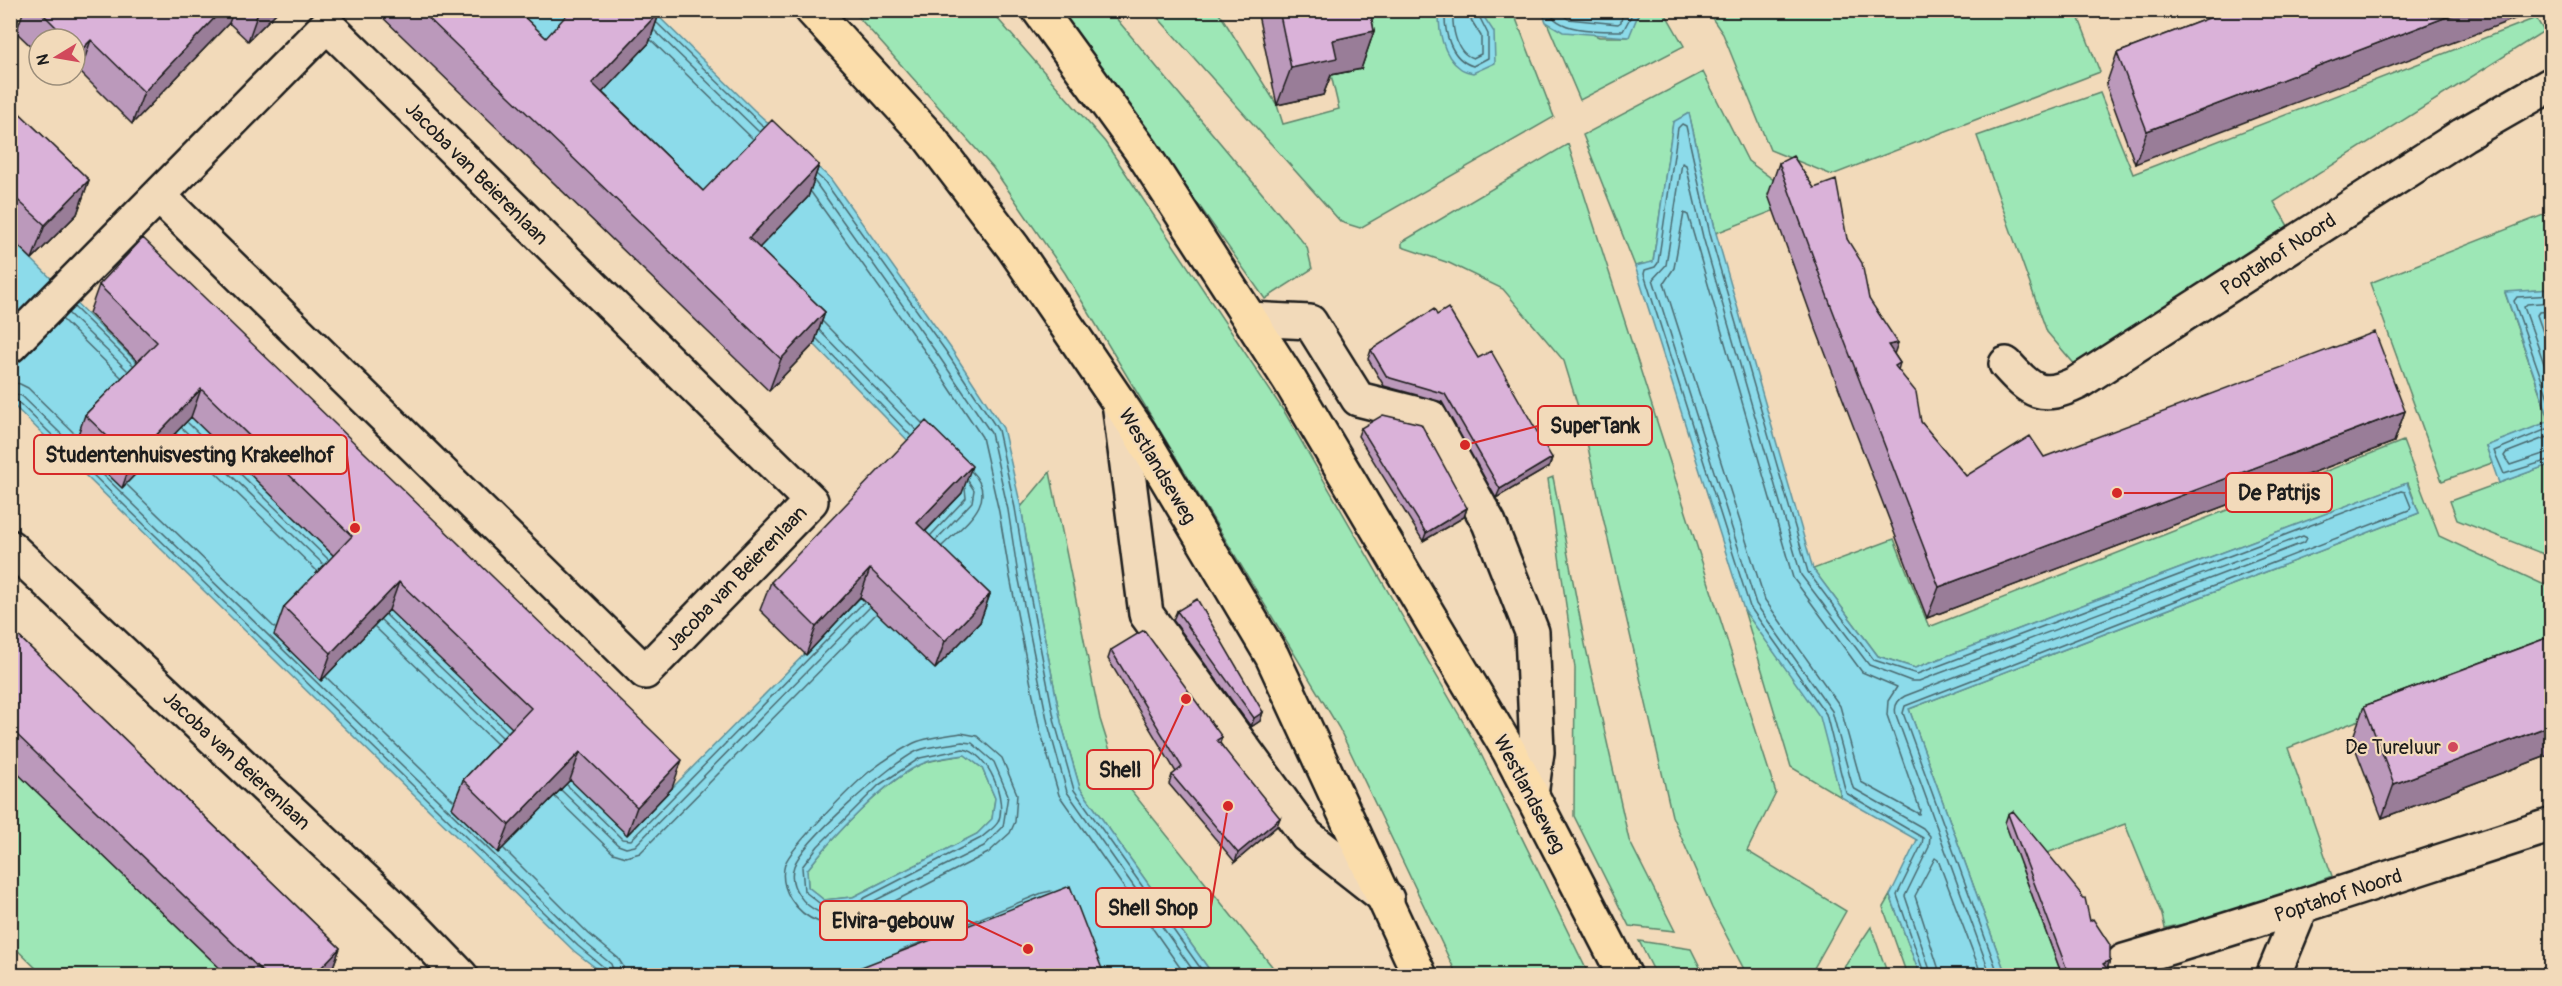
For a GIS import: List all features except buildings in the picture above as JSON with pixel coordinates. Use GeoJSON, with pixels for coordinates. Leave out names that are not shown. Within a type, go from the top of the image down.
{"type":"FeatureCollection","features":[{"type":"Feature","properties":{"kind":"main road","name":"Westlandseweg"},"geometry":{"type":"LineString","coordinates":[[812,10],[929,137],[1013,247],[1119,402],[1272,656],[1387,899],[1420,975]]}},
{"type":"Feature","properties":{"kind":"main road","name":"Westlandseweg"},"geometry":{"type":"LineString","coordinates":[[1039,10],[1142,152],[1290,381],[1509,751],[1625,975]]}},
{"type":"Feature","properties":{"kind":"street","name":"Jacoba van Beierenlaan"},"geometry":{"type":"LineString","coordinates":[[10,346],[327,25],[811,501],[645,672],[159,196]]}},
{"type":"Feature","properties":{"kind":"street","name":"Poptahof Noord"},"geometry":{"type":"LineString","coordinates":[[2006,364],[2021,381],[2041,392],[2057,393],[2463,135],[2552,84]]}},
{"type":"Feature","properties":{"kind":"street"},"geometry":{"type":"LineString","coordinates":[[1250,319],[1310,322],[1358,399],[1430,417],[1490,523],[1532,632],[1537,752],[1531,795]]}},
{"type":"Feature","properties":{"kind":"street"},"geometry":{"type":"LineString","coordinates":[[1119,402],[1146,614],[1307,836],[1387,899]]}},
{"type":"Feature","properties":{"kind":"street","name":"Jacoba van Beierenlaan"},"geometry":{"type":"LineString","coordinates":[[10,547],[406,919],[461,975]]}},
{"type":"Feature","properties":{"kind":"street","name":"Poptahof Noord"},"geometry":{"type":"LineString","coordinates":[[2124,961],[2301,908],[2349,890],[2552,825]]}},
{"type":"Feature","properties":{"kind":"street"},"geometry":{"type":"LineString","coordinates":[[2273,975],[2301,908]]}},
{"type":"Feature","properties":{"kind":"green space"},"geometry":{"type":"Polygon","coordinates":[[[853,11],[991,11],[1105,142],[1285,413],[1477,746],[1589,975],[1457,975],[1339,728],[1065,273],[993,168],[853,11]]]}},
{"type":"Feature","properties":{"kind":"green space"},"geometry":{"type":"Polygon","coordinates":[[[1054,11],[1110,11],[1307,247],[1312,269],[1265,299],[1112,82],[1054,11]]]}},
{"type":"Feature","properties":{"kind":"green space"},"geometry":{"type":"Polygon","coordinates":[[[1152,11],[1218,11],[1277,105],[1283,124],[1339,109],[1331,75],[1360,69],[1347,11],[1513,11],[1554,117],[1360,228],[1341,222],[1152,11]]]}},
{"type":"Feature","properties":{"kind":"green space"},"geometry":{"type":"Polygon","coordinates":[[[1542,11],[1599,37],[1628,37],[1638,15],[1636,11],[1664,11],[1684,46],[1580,100],[1542,11]]]}},
{"type":"Feature","properties":{"kind":"green space"},"geometry":{"type":"Polygon","coordinates":[[[1707,11],[2076,11],[2100,72],[1832,175],[1770,150],[1723,34],[1707,11]]]}},
{"type":"Feature","properties":{"kind":"green space"},"geometry":{"type":"Polygon","coordinates":[[[2536,18],[2544,31],[2274,202],[2291,231],[2077,367],[2047,332],[1977,136],[2100,93],[2133,174],[2536,18]]]}},
{"type":"Feature","properties":{"kind":"green space"},"geometry":{"type":"Polygon","coordinates":[[[1703,72],[1748,161],[1801,200],[1716,233],[1689,113],[1673,123],[1653,262],[1635,266],[1583,135],[1703,72]]]}},
{"type":"Feature","properties":{"kind":"green space"},"geometry":{"type":"Polygon","coordinates":[[[1568,144],[1776,793],[1747,851],[1846,911],[1810,975],[1747,975],[1712,908],[1672,816],[1583,423],[1564,361],[1503,289],[1449,263],[1402,247],[1402,242],[1568,144]]]}},
{"type":"Feature","properties":{"kind":"green space"},"geometry":{"type":"Polygon","coordinates":[[[2551,212],[2551,289],[2505,293],[2550,422],[2486,446],[2492,463],[2442,481],[2370,283],[2551,212]]]}},
{"type":"Feature","properties":{"kind":"green space"},"geometry":{"type":"Polygon","coordinates":[[[2403,441],[2439,536],[2551,588],[2551,645],[2288,748],[2332,876],[2230,914],[2165,928],[2162,915],[2125,824],[2020,863],[2062,975],[2006,975],[1909,709],[2419,513],[2408,483],[1915,668],[1878,656],[1813,569],[1894,539],[1929,627],[2403,441]]]}},
{"type":"Feature","properties":{"kind":"green space"},"geometry":{"type":"Polygon","coordinates":[[[2551,464],[2551,557],[2457,520],[2450,501],[2551,464]]]}},
{"type":"Feature","properties":{"kind":"green space"},"geometry":{"type":"Polygon","coordinates":[[[1050,472],[1100,719],[1117,773],[1279,975],[1213,975],[1080,788],[1061,722],[1021,507],[1050,472]]]}},
{"type":"Feature","properties":{"kind":"green space"},"geometry":{"type":"Polygon","coordinates":[[[1553,477],[1585,644],[1629,840],[1675,931],[1629,926],[1574,816],[1575,668],[1548,479],[1553,477]]]}},
{"type":"Feature","properties":{"kind":"green space"},"geometry":{"type":"Polygon","coordinates":[[[1744,610],[1821,717],[1841,797],[1791,767],[1744,610]]]}},
{"type":"Feature","properties":{"kind":"green space"},"geometry":{"type":"Polygon","coordinates":[[[965,755],[982,768],[995,798],[992,819],[977,834],[853,897],[824,900],[808,887],[807,870],[877,795],[910,770],[924,763],[965,755]]]}},
{"type":"Feature","properties":{"kind":"green space"},"geometry":{"type":"Polygon","coordinates":[[[10,766],[227,975],[43,975],[11,944],[10,766]]]}},
{"type":"Feature","properties":{"kind":"green space"},"geometry":{"type":"Polygon","coordinates":[[[1890,895],[1920,975],[1907,975],[1883,907],[1890,895]]]}},
{"type":"Feature","properties":{"kind":"green space"},"geometry":{"type":"Polygon","coordinates":[[[1871,927],[1888,975],[1839,975],[1871,927]]]}},
{"type":"Feature","properties":{"kind":"green space"},"geometry":{"type":"Polygon","coordinates":[[[1639,941],[1691,949],[1704,975],[1656,975],[1639,941]]]}},
{"type":"Feature","properties":{"kind":"water"},"geometry":{"type":"Polygon","coordinates":[[[473,11],[653,11],[754,110],[830,178],[950,347],[1003,428],[1021,507],[1061,722],[1080,788],[1213,975],[605,975],[574,951],[11,403],[10,238],[385,606],[672,788],[865,593],[916,449],[814,344],[473,11]],[[965,755],[934,760],[910,770],[877,795],[830,843],[807,870],[808,887],[824,900],[853,897],[977,834],[992,819],[995,798],[982,768],[965,755]]]}},
{"type":"Feature","properties":{"kind":"water"},"geometry":{"type":"Polygon","coordinates":[[[1440,11],[1480,11],[1494,32],[1495,63],[1473,73],[1463,70],[1454,63],[1442,42],[1439,26],[1440,11]]]}},
{"type":"Feature","properties":{"kind":"water"},"geometry":{"type":"Polygon","coordinates":[[[1542,11],[1636,11],[1638,15],[1629,37],[1563,32],[1546,22],[1542,11]]]}},
{"type":"Feature","properties":{"kind":"water"},"geometry":{"type":"Polygon","coordinates":[[[1689,113],[1716,233],[1813,569],[1878,656],[1915,668],[2407,483],[2419,513],[1909,709],[2006,975],[1920,975],[1890,895],[1917,840],[1841,797],[1820,717],[1744,610],[1635,266],[1653,262],[1673,122],[1689,113]]]}},
{"type":"Feature","properties":{"kind":"water"},"geometry":{"type":"Polygon","coordinates":[[[2551,289],[2551,464],[2499,483],[2486,446],[2550,421],[2505,292],[2551,289]]]}},
{"type":"Feature","properties":{"kind":"place","name":"SuperTank"},"geometry":{"type":"Point","coordinates":[1465,445]}},
{"type":"Feature","properties":{"kind":"place","name":"De Patrijs"},"geometry":{"type":"Point","coordinates":[2117,493]}},
{"type":"Feature","properties":{"kind":"place","name":"Studentenhuisvesting Krakeelhof"},"geometry":{"type":"Point","coordinates":[355,528]}},
{"type":"Feature","properties":{"kind":"place","name":"Shell"},"geometry":{"type":"Point","coordinates":[1186,699]}},
{"type":"Feature","properties":{"kind":"place","name":"De Tureluur"},"geometry":{"type":"Point","coordinates":[2453,747]}},
{"type":"Feature","properties":{"kind":"place","name":"Shell Shop"},"geometry":{"type":"Point","coordinates":[1228,806]}},
{"type":"Feature","properties":{"kind":"place","name":"Elvira-gebouw"},"geometry":{"type":"Point","coordinates":[1028,949]}}]}
